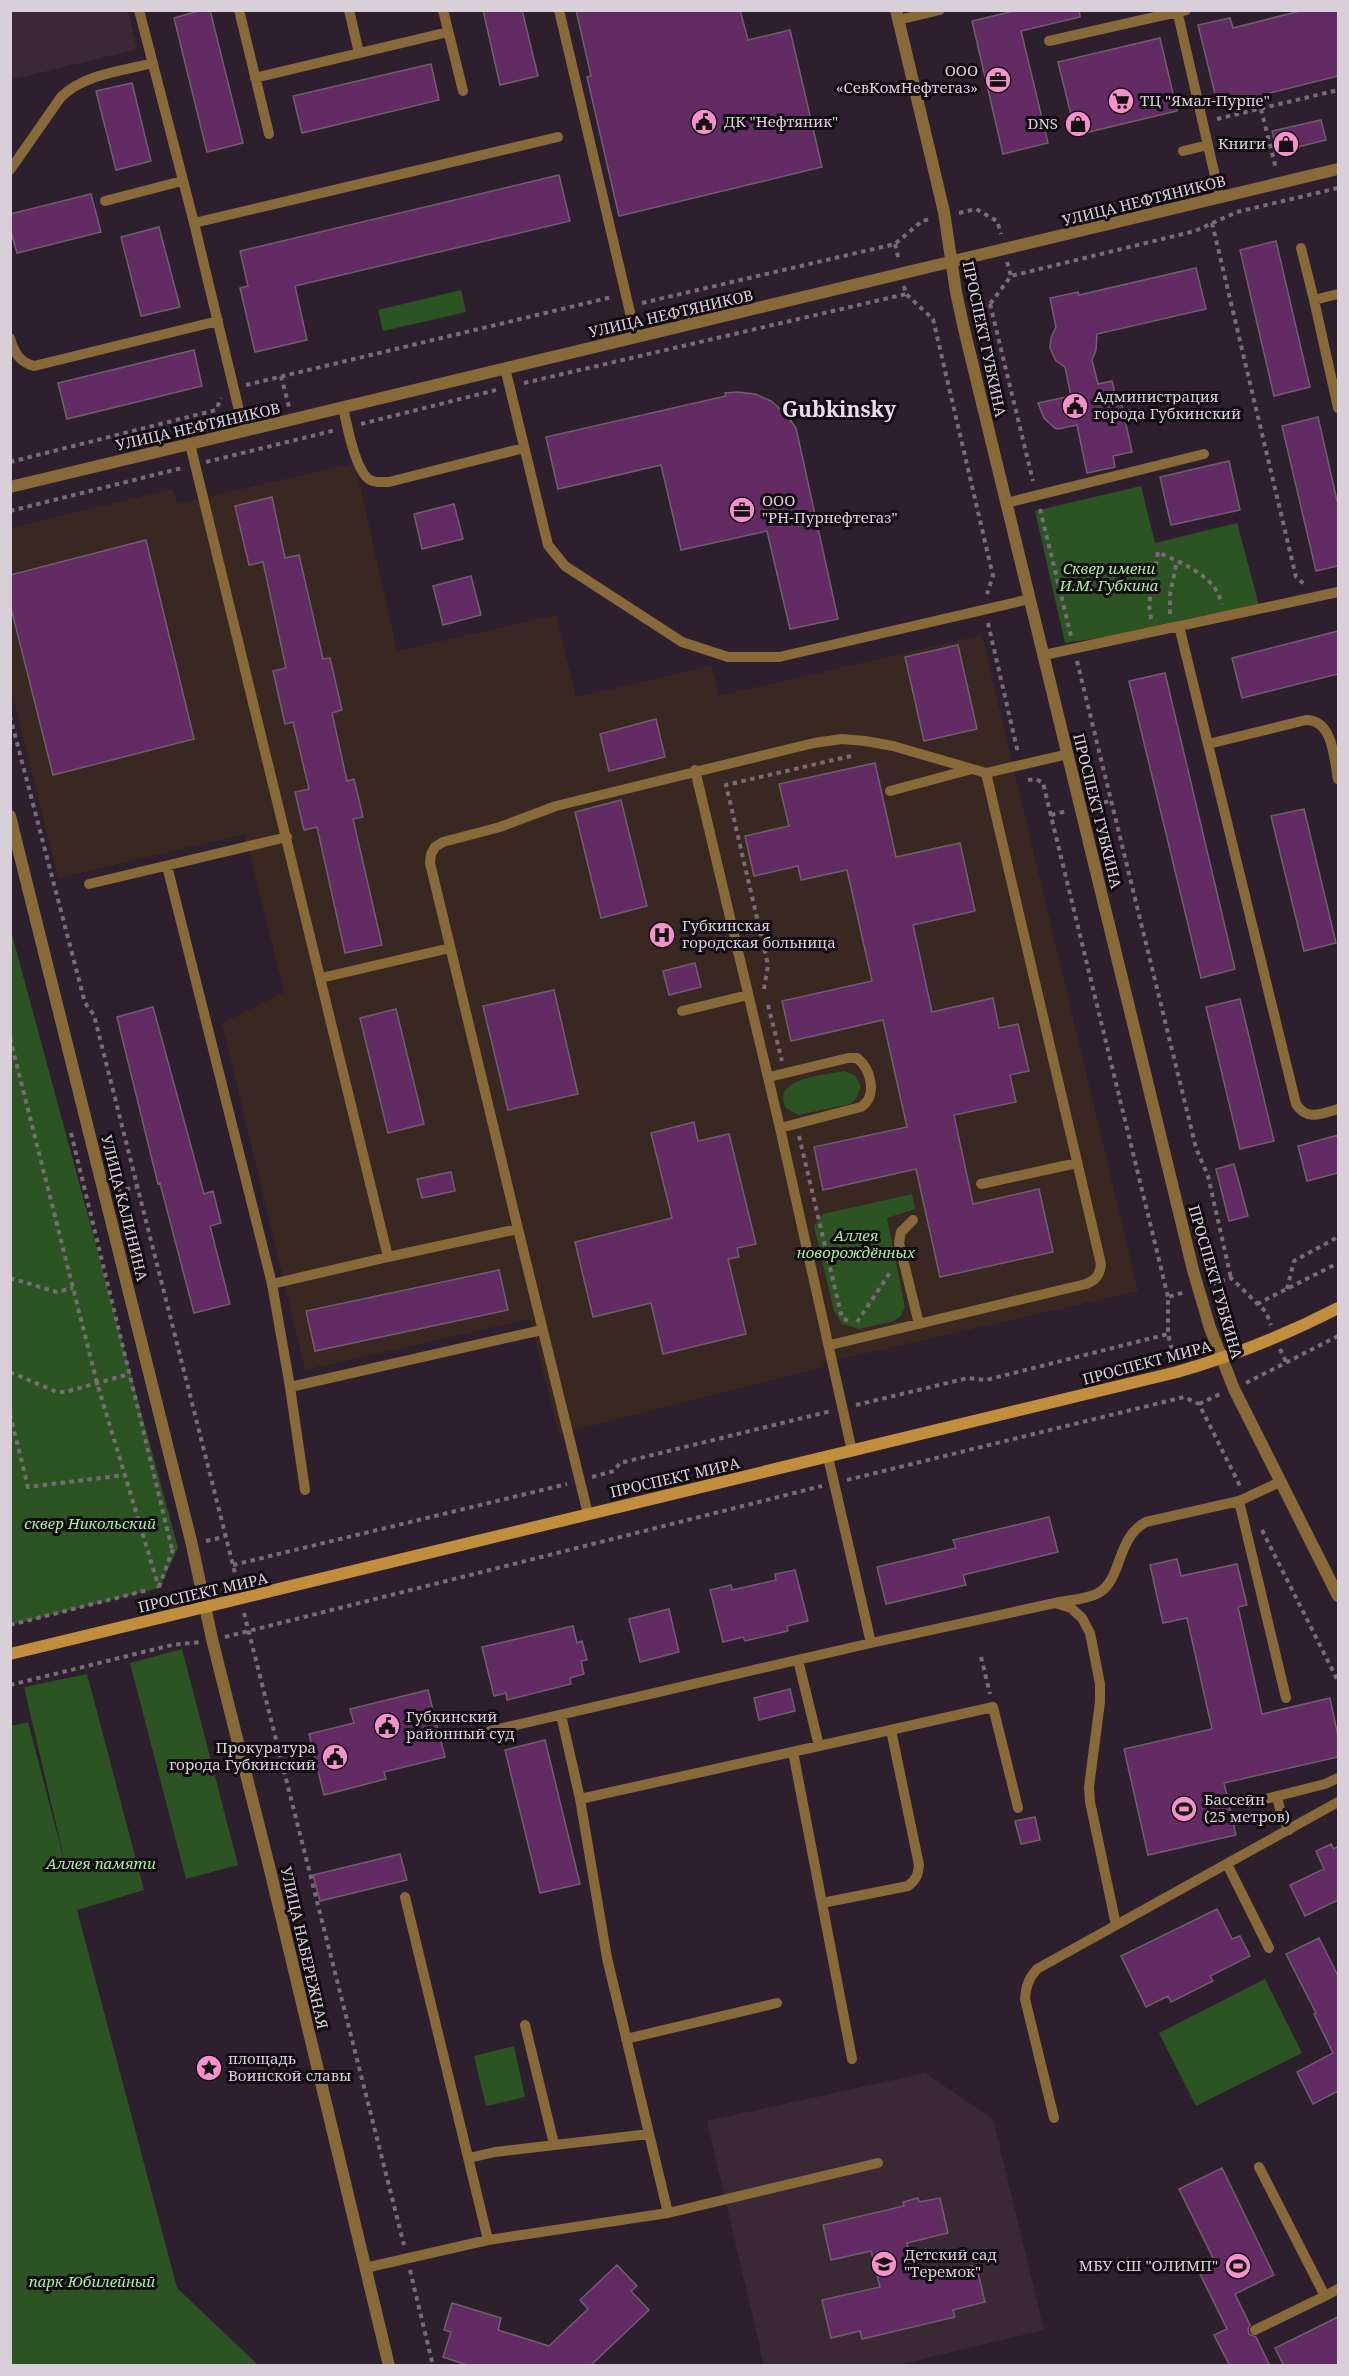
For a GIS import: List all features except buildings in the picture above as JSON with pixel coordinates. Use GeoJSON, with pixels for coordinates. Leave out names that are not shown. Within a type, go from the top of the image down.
{"type":"FeatureCollection","features":[{"type":"Feature","properties":{"kind":"main road","name":"ПРОСПЕКТ МИРА"},"geometry":{"type":"LineString","coordinates":[[10,1654],[1146,1380],[1221,1359],[1276,1339],[1338,1308]]}},
{"type":"Feature","properties":{"kind":"street","name":"ПРОСПЕКТ ГУБКИНА"},"geometry":{"type":"LineString","coordinates":[[897,15],[944,212],[960,312],[1193,1270],[1221,1359],[1338,1596]]}},
{"type":"Feature","properties":{"kind":"street","name":"УЛИЦА НЕФТЯНИКОВ"},"geometry":{"type":"LineString","coordinates":[[10,487],[1338,169]]}},
{"type":"Feature","properties":{"kind":"street","name":"УЛИЦА КАЛИНИНА"},"geometry":{"type":"LineString","coordinates":[[10,816],[206,1607]]}},
{"type":"Feature","properties":{"kind":"street","name":"УЛИЦА НАБЕРЕЖНАЯ"},"geometry":{"type":"LineString","coordinates":[[206,1607],[389,2366]]}},
{"type":"Feature","properties":{"kind":"lane"},"geometry":{"type":"LineString","coordinates":[[139,10],[194,223],[244,431]]}},
{"type":"Feature","properties":{"kind":"lane"},"geometry":{"type":"LineString","coordinates":[[239,10],[269,135]]}},
{"type":"Feature","properties":{"kind":"lane"},"geometry":{"type":"LineString","coordinates":[[349,10],[359,53]]}},
{"type":"Feature","properties":{"kind":"lane"},"geometry":{"type":"LineString","coordinates":[[443,10],[463,91]]}},
{"type":"Feature","properties":{"kind":"lane"},"geometry":{"type":"LineString","coordinates":[[559,10],[636,338]]}},
{"type":"Feature","properties":{"kind":"lane"},"geometry":{"type":"LineString","coordinates":[[897,15],[940,10]]}},
{"type":"Feature","properties":{"kind":"lane"},"geometry":{"type":"LineString","coordinates":[[1049,41],[1180,11],[1220,198]]}},
{"type":"Feature","properties":{"kind":"lane"},"geometry":{"type":"LineString","coordinates":[[255,78],[448,32]]}},
{"type":"Feature","properties":{"kind":"lane"},"geometry":{"type":"LineString","coordinates":[[10,170],[69,89],[88,79],[153,63]]}},
{"type":"Feature","properties":{"kind":"lane"},"geometry":{"type":"LineString","coordinates":[[194,223],[558,137]]}},
{"type":"Feature","properties":{"kind":"lane"},"geometry":{"type":"LineString","coordinates":[[1183,151],[1208,145]]}},
{"type":"Feature","properties":{"kind":"lane"},"geometry":{"type":"LineString","coordinates":[[105,201],[182,181]]}},
{"type":"Feature","properties":{"kind":"lane"},"geometry":{"type":"LineString","coordinates":[[1300,248],[1338,408]]}},
{"type":"Feature","properties":{"kind":"lane"},"geometry":{"type":"LineString","coordinates":[[1314,300],[1338,294]]}},
{"type":"Feature","properties":{"kind":"lane"},"geometry":{"type":"LineString","coordinates":[[10,338],[19,357],[26,364],[34,366],[218,321]]}},
{"type":"Feature","properties":{"kind":"lane"},"geometry":{"type":"LineString","coordinates":[[505,368],[548,545],[554,555],[565,566],[682,642],[707,652],[736,658],[779,657],[1030,599]]}},
{"type":"Feature","properties":{"kind":"lane"},"geometry":{"type":"LineString","coordinates":[[343,408],[356,456],[366,476],[380,483],[524,448]]}},
{"type":"Feature","properties":{"kind":"lane"},"geometry":{"type":"LineString","coordinates":[[190,444],[388,1257]]}},
{"type":"Feature","properties":{"kind":"lane"},"geometry":{"type":"LineString","coordinates":[[1006,502],[1204,454]]}},
{"type":"Feature","properties":{"kind":"lane"},"geometry":{"type":"LineString","coordinates":[[1044,655],[1338,592]]}},
{"type":"Feature","properties":{"kind":"lane"},"geometry":{"type":"LineString","coordinates":[[1174,627],[1208,744],[1296,1104],[1300,1111],[1307,1115],[1338,1109]]}},
{"type":"Feature","properties":{"kind":"lane"},"geometry":{"type":"LineString","coordinates":[[1208,744],[1314,720],[1320,722],[1327,730],[1338,778]]}},
{"type":"Feature","properties":{"kind":"lane"},"geometry":{"type":"LineString","coordinates":[[588,1514],[430,863],[435,847],[443,842],[500,827],[556,806],[695,770],[814,743],[842,739],[893,746],[986,773],[1068,754]]}},
{"type":"Feature","properties":{"kind":"lane"},"geometry":{"type":"LineString","coordinates":[[890,791],[972,769]]}},
{"type":"Feature","properties":{"kind":"lane"},"geometry":{"type":"LineString","coordinates":[[695,770],[769,1077],[852,1451]]}},
{"type":"Feature","properties":{"kind":"lane"},"geometry":{"type":"LineString","coordinates":[[830,1345],[1095,1281],[1100,1271],[1101,1264],[986,773]]}},
{"type":"Feature","properties":{"kind":"lane"},"geometry":{"type":"LineString","coordinates":[[88,884],[287,837]]}},
{"type":"Feature","properties":{"kind":"lane"},"geometry":{"type":"LineString","coordinates":[[167,866],[272,1284],[305,1490]]}},
{"type":"Feature","properties":{"kind":"lane"},"geometry":{"type":"LineString","coordinates":[[321,978],[450,948]]}},
{"type":"Feature","properties":{"kind":"lane"},"geometry":{"type":"LineString","coordinates":[[682,1011],[748,995]]}},
{"type":"Feature","properties":{"kind":"lane"},"geometry":{"type":"LineString","coordinates":[[769,1077],[848,1058],[857,1058],[866,1068],[872,1091],[868,1103],[861,1107],[780,1128]]}},
{"type":"Feature","properties":{"kind":"lane"},"geometry":{"type":"LineString","coordinates":[[981,1184],[1077,1163]]}},
{"type":"Feature","properties":{"kind":"lane"},"geometry":{"type":"LineString","coordinates":[[913,1220],[901,1232],[899,1243],[919,1324]]}},
{"type":"Feature","properties":{"kind":"lane"},"geometry":{"type":"LineString","coordinates":[[272,1284],[518,1229]]}},
{"type":"Feature","properties":{"kind":"lane"},"geometry":{"type":"LineString","coordinates":[[290,1388],[542,1330]]}},
{"type":"Feature","properties":{"kind":"lane"},"geometry":{"type":"LineString","coordinates":[[828,1457],[871,1643]]}},
{"type":"Feature","properties":{"kind":"lane"},"geometry":{"type":"LineString","coordinates":[[490,1731],[1101,1592],[1107,1585],[1130,1535],[1137,1527],[1146,1522],[1243,1500],[1280,1482]]}},
{"type":"Feature","properties":{"kind":"lane"},"geometry":{"type":"LineString","coordinates":[[1243,1500],[1286,1698]]}},
{"type":"Feature","properties":{"kind":"lane"},"geometry":{"type":"LineString","coordinates":[[1055,1603],[1071,1608],[1082,1618],[1090,1633],[1100,1684],[1100,1702],[1089,1787],[1090,1802],[1116,1925]]}},
{"type":"Feature","properties":{"kind":"lane"},"geometry":{"type":"LineString","coordinates":[[798,1660],[819,1746]]}},
{"type":"Feature","properties":{"kind":"lane"},"geometry":{"type":"LineString","coordinates":[[580,1799],[993,1707],[1018,1808]]}},
{"type":"Feature","properties":{"kind":"lane"},"geometry":{"type":"LineString","coordinates":[[561,1716],[580,1799],[607,1958],[668,2213]]}},
{"type":"Feature","properties":{"kind":"lane"},"geometry":{"type":"LineString","coordinates":[[822,1903],[908,1886],[915,1881],[919,1865],[891,1730]]}},
{"type":"Feature","properties":{"kind":"lane"},"geometry":{"type":"LineString","coordinates":[[793,1752],[852,2059]]}},
{"type":"Feature","properties":{"kind":"lane"},"geometry":{"type":"LineString","coordinates":[[1254,1802],[1325,1784],[1338,1778]]}},
{"type":"Feature","properties":{"kind":"lane"},"geometry":{"type":"LineString","coordinates":[[1277,1796],[1283,1819],[1289,1830]]}},
{"type":"Feature","properties":{"kind":"lane"},"geometry":{"type":"LineString","coordinates":[[1054,2118],[1025,1999],[1030,1977],[1037,1970],[1116,1925],[1338,1802]]}},
{"type":"Feature","properties":{"kind":"lane"},"geometry":{"type":"LineString","coordinates":[[1227,1864],[1269,1948]]}},
{"type":"Feature","properties":{"kind":"lane"},"geometry":{"type":"LineString","coordinates":[[405,1897],[488,2240]]}},
{"type":"Feature","properties":{"kind":"lane"},"geometry":{"type":"LineString","coordinates":[[626,2039],[777,2003]]}},
{"type":"Feature","properties":{"kind":"lane"},"geometry":{"type":"LineString","coordinates":[[525,2025],[554,2144]]}},
{"type":"Feature","properties":{"kind":"lane"},"geometry":{"type":"LineString","coordinates":[[469,2158],[554,2144],[649,2134]]}},
{"type":"Feature","properties":{"kind":"lane"},"geometry":{"type":"LineString","coordinates":[[365,2268],[488,2240],[668,2213],[878,2163]]}},
{"type":"Feature","properties":{"kind":"lane"},"geometry":{"type":"LineString","coordinates":[[1259,2167],[1325,2296]]}},
{"type":"Feature","properties":{"kind":"lane"},"geometry":{"type":"LineString","coordinates":[[1255,2330],[1338,2289]]}},
{"type":"Feature","properties":{"kind":"path"},"geometry":{"type":"LineString","coordinates":[[1203,122],[1338,90]]}},
{"type":"Feature","properties":{"kind":"path"},"geometry":{"type":"LineString","coordinates":[[1261,109],[1276,170]]}},
{"type":"Feature","properties":{"kind":"path"},"geometry":{"type":"LineString","coordinates":[[1011,276],[1195,231],[1237,212],[1338,188]]}},
{"type":"Feature","properties":{"kind":"path"},"geometry":{"type":"LineString","coordinates":[[1212,224],[1296,577],[1302,583],[1312,585]]}},
{"type":"Feature","properties":{"kind":"path"},"geometry":{"type":"LineString","coordinates":[[636,305],[895,244]]}},
{"type":"Feature","properties":{"kind":"path"},"geometry":{"type":"LineString","coordinates":[[10,462],[216,410],[220,398],[219,391],[626,294]]}},
{"type":"Feature","properties":{"kind":"path"},"geometry":{"type":"LineString","coordinates":[[10,511],[510,387],[906,294],[933,319],[993,576],[991,588],[983,601],[1021,765],[1025,781],[1036,779],[1043,783],[1168,1297]]}},
{"type":"Feature","properties":{"kind":"path"},"geometry":{"type":"LineString","coordinates":[[990,304],[1196,1148],[1208,1176],[1232,1278]]}},
{"type":"Feature","properties":{"kind":"path"},"geometry":{"type":"LineString","coordinates":[[1152,632],[1149,604],[1158,552],[1208,579],[1220,593],[1226,616]]}},
{"type":"Feature","properties":{"kind":"path"},"geometry":{"type":"LineString","coordinates":[[1174,627],[1170,594],[1177,561]]}},
{"type":"Feature","properties":{"kind":"path"},"geometry":{"type":"LineString","coordinates":[[10,716],[85,1003],[94,1015],[215,1503],[233,1565],[580,1480],[614,1471],[620,1463],[968,1378],[986,1380],[1167,1334]]}},
{"type":"Feature","properties":{"kind":"path"},"geometry":{"type":"LineString","coordinates":[[10,1038],[97,1383],[159,1588]]}},
{"type":"Feature","properties":{"kind":"path"},"geometry":{"type":"LineString","coordinates":[[70,1128],[172,1549]]}},
{"type":"Feature","properties":{"kind":"path"},"geometry":{"type":"LineString","coordinates":[[1286,1289],[1294,1261],[1338,1237]]}},
{"type":"Feature","properties":{"kind":"path"},"geometry":{"type":"LineString","coordinates":[[857,1322],[897,1263]]}},
{"type":"Feature","properties":{"kind":"path"},"geometry":{"type":"LineString","coordinates":[[1257,1304],[1338,1263]]}},
{"type":"Feature","properties":{"kind":"path"},"geometry":{"type":"LineString","coordinates":[[10,1278],[57,1292],[73,1288]]}},
{"type":"Feature","properties":{"kind":"path"},"geometry":{"type":"LineString","coordinates":[[1264,1375],[1338,1336]]}},
{"type":"Feature","properties":{"kind":"path"},"geometry":{"type":"LineString","coordinates":[[10,1372],[57,1392],[65,1392],[130,1374]]}},
{"type":"Feature","properties":{"kind":"path"},"geometry":{"type":"LineString","coordinates":[[433,2366],[249,1631],[1184,1397],[1198,1404],[1243,1500]]}},
{"type":"Feature","properties":{"kind":"path"},"geometry":{"type":"LineString","coordinates":[[10,1414],[28,1487],[125,1475]]}},
{"type":"Feature","properties":{"kind":"path"},"geometry":{"type":"LineString","coordinates":[[1262,1528],[1338,1681]]}},
{"type":"Feature","properties":{"kind":"path"},"geometry":{"type":"LineString","coordinates":[[10,1625],[148,1590]]}},
{"type":"Feature","properties":{"kind":"path"},"geometry":{"type":"LineString","coordinates":[[10,1684],[172,1645]]}},
{"type":"Feature","properties":{"kind":"path"},"geometry":{"type":"LineString","coordinates":[[981,1658],[993,1707]]}},
{"type":"Feature","properties":{"kind":"shaded area"},"geometry":{"type":"Polygon","coordinates":[[[10,11],[128,11],[137,49],[11,80],[10,11]]]}},
{"type":"Feature","properties":{"kind":"shaded area","name":"Губкинская городская больница"},"geometry":{"type":"Polygon","coordinates":[[[355,463],[397,651],[556,615],[576,697],[711,666],[719,696],[982,635],[1138,1291],[823,1363],[824,1367],[559,1434],[530,1319],[305,1370],[222,1023],[284,992],[245,834],[58,878],[11,689],[10,528],[173,489],[177,504],[355,463]]]}},
{"type":"Feature","properties":{"kind":"shaded area","name":"Детский сад \"Теремок\""},"geometry":{"type":"Polygon","coordinates":[[[925,2073],[993,2119],[1044,2330],[897,2365],[764,2365],[707,2121],[925,2073]]]}},
{"type":"Feature","properties":{"kind":"green space"},"geometry":{"type":"Polygon","coordinates":[[[461,290],[466,312],[383,331],[378,310],[461,290]]]}},
{"type":"Feature","properties":{"kind":"green space","name":"Сквер имени И.М. Губкина"},"geometry":{"type":"Polygon","coordinates":[[[1141,486],[1155,543],[1237,523],[1259,605],[1181,620],[1170,628],[1065,643],[1035,511],[1141,486]]]}},
{"type":"Feature","properties":{"kind":"green space","name":"сквер Никольский"},"geometry":{"type":"Polygon","coordinates":[[[11,931],[178,1548],[159,1588],[11,1625],[11,931]]]}},
{"type":"Feature","properties":{"kind":"green space"},"geometry":{"type":"Polygon","coordinates":[[[844,1071],[856,1076],[861,1087],[856,1099],[850,1104],[798,1115],[786,1108],[783,1098],[786,1090],[792,1084],[844,1071]]]}},
{"type":"Feature","properties":{"kind":"green space","name":"Аллея новорождённых"},"geometry":{"type":"Polygon","coordinates":[[[912,1194],[915,1209],[887,1218],[905,1307],[901,1316],[894,1321],[859,1329],[842,1324],[834,1311],[814,1226],[823,1214],[912,1194]]]}},
{"type":"Feature","properties":{"kind":"green space","name":"Аллея памяти"},"geometry":{"type":"Polygon","coordinates":[[[182,1649],[238,1865],[186,1879],[130,1663],[182,1649]]]}},
{"type":"Feature","properties":{"kind":"green space","name":"парк Юбилейный"},"geometry":{"type":"Polygon","coordinates":[[[87,1674],[144,1890],[77,1910],[177,2288],[258,2365],[11,2365],[11,1726],[28,1722],[67,1871],[24,1687],[87,1674]]]}},
{"type":"Feature","properties":{"kind":"green space"},"geometry":{"type":"Polygon","coordinates":[[[1265,1979],[1302,2053],[1196,2106],[1159,2033],[1265,1979]]]}},
{"type":"Feature","properties":{"kind":"green space"},"geometry":{"type":"Polygon","coordinates":[[[514,2046],[525,2097],[486,2106],[474,2056],[514,2046]]]}},
{"type":"Feature","properties":{"kind":"place","name":"ООО «СевКомНефтегаз»"},"geometry":{"type":"Point","coordinates":[998,80]}},
{"type":"Feature","properties":{"kind":"place","name":"ТЦ \"Ямал-Пурпе\""},"geometry":{"type":"Point","coordinates":[1121,101]}},
{"type":"Feature","properties":{"kind":"place","name":"ДК \"Нефтяник\""},"geometry":{"type":"Point","coordinates":[704,122]}},
{"type":"Feature","properties":{"kind":"place","name":"DNS"},"geometry":{"type":"Point","coordinates":[1078,124]}},
{"type":"Feature","properties":{"kind":"place","name":"Книги"},"geometry":{"type":"Point","coordinates":[1286,144]}},
{"type":"Feature","properties":{"kind":"place","name":"Администрация города Губкинский"},"geometry":{"type":"Point","coordinates":[1075,406]}},
{"type":"Feature","properties":{"kind":"place","name":"ООО \"РН-Пурнефтегаз\""},"geometry":{"type":"Point","coordinates":[742,510]}},
{"type":"Feature","properties":{"kind":"place","name":"Губкинская городская больница"},"geometry":{"type":"Point","coordinates":[662,935]}},
{"type":"Feature","properties":{"kind":"place","name":"Губкинский районный суд"},"geometry":{"type":"Point","coordinates":[387,1726]}},
{"type":"Feature","properties":{"kind":"place","name":"Прокуратура города Губкинский"},"geometry":{"type":"Point","coordinates":[335,1757]}},
{"type":"Feature","properties":{"kind":"place","name":"Бассейн (25 метров)"},"geometry":{"type":"Point","coordinates":[1184,1809]}},
{"type":"Feature","properties":{"kind":"place","name":"площадь Воинской славы"},"geometry":{"type":"Point","coordinates":[209,2068]}},
{"type":"Feature","properties":{"kind":"place","name":"Детский сад \"Теремок\""},"geometry":{"type":"Point","coordinates":[884,2264]}},
{"type":"Feature","properties":{"kind":"place","name":"МБУ СШ \"ОЛИМП\""},"geometry":{"type":"Point","coordinates":[1238,2266]}},
{"type":"Feature","properties":{"kind":"district","name":"Gubkinsky"},"geometry":{"type":"Point","coordinates":[839,410]}}]}
